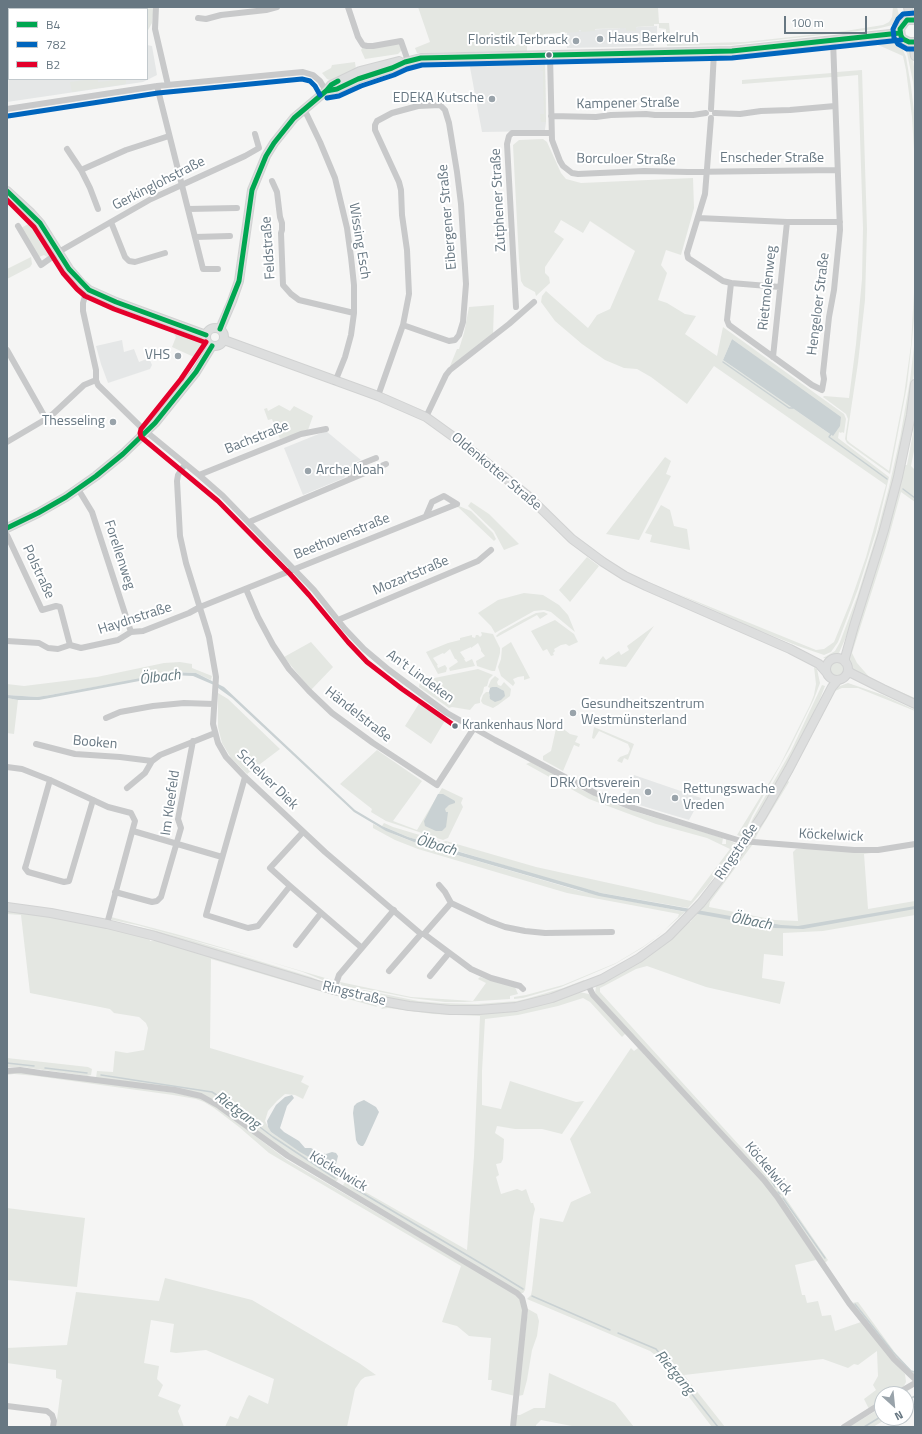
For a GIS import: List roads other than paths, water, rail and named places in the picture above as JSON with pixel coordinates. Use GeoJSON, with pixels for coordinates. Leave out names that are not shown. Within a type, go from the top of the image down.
{"type":"FeatureCollection","features":[{"type":"Feature","properties":{"kind":"street"},"geometry":{"type":"LineString","coordinates":[[156,7],[155,29],[168,85]]}},
{"type":"Feature","properties":{"kind":"street"},"geometry":{"type":"LineString","coordinates":[[198,18],[206,19],[221,15],[261,11],[277,7]]}},
{"type":"Feature","properties":{"kind":"street"},"geometry":{"type":"LineString","coordinates":[[348,7],[358,37],[363,45],[373,46],[400,41],[407,61]]}},
{"type":"Feature","properties":{"kind":"street"},"geometry":{"type":"LineString","coordinates":[[908,7],[913,20],[907,20],[901,26],[900,33],[903,39],[909,42],[914,42],[915,56]]}},
{"type":"Feature","properties":{"kind":"street"},"geometry":{"type":"LineString","coordinates":[[220,329],[232,301],[238,281],[252,190],[266,156],[274,142],[285,128],[303,110],[326,91],[331,84],[360,71],[396,61],[407,61],[421,58],[737,51],[900,33]]}},
{"type":"Feature","properties":{"kind":"street","name":"Enscheder Straße"},"geometry":{"type":"LineString","coordinates":[[833,40],[838,154],[837,170],[840,208]]}},
{"type":"Feature","properties":{"kind":"street"},"geometry":{"type":"LineString","coordinates":[[714,52],[705,194],[687,253],[688,258],[723,281],[731,283],[780,286]]}},
{"type":"Feature","properties":{"kind":"street","name":"Borculoer Straße"},"geometry":{"type":"LineString","coordinates":[[550,55],[553,145],[563,166],[572,173],[707,171]]}},
{"type":"Feature","properties":{"kind":"street"},"geometry":{"type":"LineString","coordinates":[[7,109],[157,86],[303,72],[313,75],[320,81],[326,91]]}},
{"type":"Feature","properties":{"kind":"street"},"geometry":{"type":"LineString","coordinates":[[157,86],[203,269],[218,269]]}},
{"type":"Feature","properties":{"kind":"street","name":"Eibergener Straße"},"geometry":{"type":"LineString","coordinates":[[440,105],[445,110],[449,123],[461,204],[466,284],[463,322],[459,335],[455,340],[449,340],[404,325],[409,294],[407,250],[402,215],[401,190],[399,182],[375,130],[375,124],[377,121],[392,113],[418,106],[440,105]]}},
{"type":"Feature","properties":{"kind":"street"},"geometry":{"type":"LineString","coordinates":[[711,113],[740,114],[761,110],[790,110],[835,106]]}},
{"type":"Feature","properties":{"kind":"street","name":"Wissing Esch"},"geometry":{"type":"LineString","coordinates":[[303,110],[307,114],[335,178],[342,203],[351,257],[354,285],[354,313],[351,335],[345,357],[335,382]]}},
{"type":"Feature","properties":{"kind":"street","name":"Kampener Straße"},"geometry":{"type":"LineString","coordinates":[[551,116],[596,117],[610,115],[685,115],[711,113]]}},
{"type":"Feature","properties":{"kind":"street","name":"Zutphener Straße"},"geometry":{"type":"LineString","coordinates":[[516,307],[507,144],[509,136],[512,134],[552,133]]}},
{"type":"Feature","properties":{"kind":"street","name":"Gerkinglohstraße"},"geometry":{"type":"LineString","coordinates":[[18,226],[41,265],[62,250],[151,199],[245,156],[259,148],[256,134]]}},
{"type":"Feature","properties":{"kind":"street"},"geometry":{"type":"LineString","coordinates":[[81,170],[126,150],[169,136]]}},
{"type":"Feature","properties":{"kind":"street"},"geometry":{"type":"LineString","coordinates":[[67,149],[81,170],[98,209]]}},
{"type":"Feature","properties":{"kind":"street","name":"Enscheder Straße"},"geometry":{"type":"LineString","coordinates":[[707,171],[837,170]]}},
{"type":"Feature","properties":{"kind":"street","name":"Feldstraße"},"geometry":{"type":"LineString","coordinates":[[272,181],[277,192],[282,223],[283,285],[299,300],[354,313]]}},
{"type":"Feature","properties":{"kind":"street"},"geometry":{"type":"LineString","coordinates":[[7,191],[32,213],[76,278],[89,290],[109,300],[206,335]]}},
{"type":"Feature","properties":{"kind":"street"},"geometry":{"type":"LineString","coordinates":[[188,209],[237,208]]}},
{"type":"Feature","properties":{"kind":"street","name":"Hengeloer Straße"},"geometry":{"type":"LineString","coordinates":[[773,356],[812,385],[822,390],[829,317],[834,290],[840,208]]}},
{"type":"Feature","properties":{"kind":"street"},"geometry":{"type":"LineString","coordinates":[[698,218],[787,222],[840,222]]}},
{"type":"Feature","properties":{"kind":"street"},"geometry":{"type":"LineString","coordinates":[[111,222],[125,257],[130,261],[135,262],[165,253]]}},
{"type":"Feature","properties":{"kind":"street","name":"Rietmolenweg"},"geometry":{"type":"LineString","coordinates":[[773,356],[787,222]]}},
{"type":"Feature","properties":{"kind":"street"},"geometry":{"type":"LineString","coordinates":[[195,237],[230,236]]}},
{"type":"Feature","properties":{"kind":"street"},"geometry":{"type":"LineString","coordinates":[[731,283],[727,320],[729,325],[773,356]]}},
{"type":"Feature","properties":{"kind":"street"},"geometry":{"type":"LineString","coordinates":[[7,442],[46,419],[84,385],[96,380],[96,370],[83,303],[89,290]]}},
{"type":"Feature","properties":{"kind":"street"},"geometry":{"type":"LineString","coordinates":[[426,417],[446,375],[450,370],[490,340],[534,302]]}},
{"type":"Feature","properties":{"kind":"street"},"geometry":{"type":"LineString","coordinates":[[378,396],[404,325]]}},
{"type":"Feature","properties":{"kind":"street"},"geometry":{"type":"LineString","coordinates":[[206,335],[212,329],[220,329]]}},
{"type":"Feature","properties":{"kind":"street"},"geometry":{"type":"LineString","coordinates":[[206,335],[207,341],[212,346],[218,346],[224,340],[224,334],[220,329]]}},
{"type":"Feature","properties":{"kind":"street","name":"Oldenkotter Straße"},"geometry":{"type":"LineString","coordinates":[[224,340],[335,382],[378,396],[426,417],[444,429],[528,496],[572,539],[603,562],[625,576],[646,586],[790,649]]}},
{"type":"Feature","properties":{"kind":"street"},"geometry":{"type":"LineString","coordinates":[[7,528],[38,513],[78,489],[109,466],[146,433],[187,383],[212,346]]}},
{"type":"Feature","properties":{"kind":"street"},"geometry":{"type":"LineString","coordinates":[[7,350],[46,419]]}},
{"type":"Feature","properties":{"kind":"street","name":"An't Lindeken"},"geometry":{"type":"LineString","coordinates":[[96,380],[98,385],[146,433],[199,475],[249,522],[295,569],[364,649],[389,670],[448,712],[474,728],[580,786],[604,797],[661,817],[746,842]]}},
{"type":"Feature","properties":{"kind":"street","name":"Ringstraße"},"geometry":{"type":"LineString","coordinates":[[7,908],[50,913],[107,924],[197,948],[334,990],[382,1001],[435,1010],[463,1011],[499,1009],[535,1003],[567,994],[602,979],[639,958],[656,947],[686,920],[725,872],[746,842],[789,769],[832,687],[844,672],[848,647],[884,530],[898,477],[911,414],[915,384]]}},
{"type":"Feature","properties":{"kind":"street","name":"Bachstraße"},"geometry":{"type":"LineString","coordinates":[[199,475],[301,434],[326,429]]}},
{"type":"Feature","properties":{"kind":"street"},"geometry":{"type":"LineString","coordinates":[[350,479],[356,466],[376,458]]}},
{"type":"Feature","properties":{"kind":"street","name":"Schelver Diek"},"geometry":{"type":"LineString","coordinates":[[185,464],[178,475],[177,481],[180,536],[186,563],[209,637],[216,680],[214,690],[215,733],[218,743],[226,757],[245,777],[331,858],[423,934],[471,969],[491,978],[520,986],[523,989]]}},
{"type":"Feature","properties":{"kind":"street"},"geometry":{"type":"LineString","coordinates":[[249,522],[386,464]]}},
{"type":"Feature","properties":{"kind":"street","name":"Forellenweg"},"geometry":{"type":"LineString","coordinates":[[78,489],[92,512],[131,632]]}},
{"type":"Feature","properties":{"kind":"street","name":"Beethovenstraße"},"geometry":{"type":"LineString","coordinates":[[200,607],[457,504],[444,496],[432,502],[426,516]]}},
{"type":"Feature","properties":{"kind":"street","name":"Polstraße"},"geometry":{"type":"LineString","coordinates":[[7,535],[42,610],[56,606],[60,607],[70,645]]}},
{"type":"Feature","properties":{"kind":"street","name":"Mozartstraße"},"geometry":{"type":"LineString","coordinates":[[338,620],[478,561],[491,550]]}},
{"type":"Feature","properties":{"kind":"street","name":"Händelstraße"},"geometry":{"type":"LineString","coordinates":[[246,589],[273,646],[289,669],[309,691],[332,713],[373,743],[437,785],[474,728]]}},
{"type":"Feature","properties":{"kind":"street","name":"Haydnstraße"},"geometry":{"type":"LineString","coordinates":[[7,640],[39,643],[48,648],[58,649],[70,645],[81,648],[118,640],[131,632],[143,631],[189,613],[200,607]]}},
{"type":"Feature","properties":{"kind":"street","name":"Ringstraße"},"geometry":{"type":"LineString","coordinates":[[816,716],[827,685],[826,666],[840,655],[859,611]]}},
{"type":"Feature","properties":{"kind":"street"},"geometry":{"type":"LineString","coordinates":[[790,649],[833,660],[844,672],[915,704]]}},
{"type":"Feature","properties":{"kind":"street"},"geometry":{"type":"LineString","coordinates":[[790,649],[819,664],[833,680],[844,672]]}},
{"type":"Feature","properties":{"kind":"street"},"geometry":{"type":"LineString","coordinates":[[106,718],[120,712],[171,703],[214,704]]}},
{"type":"Feature","properties":{"kind":"street"},"geometry":{"type":"LineString","coordinates":[[127,788],[145,773],[152,761],[160,755],[215,733]]}},
{"type":"Feature","properties":{"kind":"street","name":"Im Kleefeld"},"geometry":{"type":"LineString","coordinates":[[115,892],[152,902],[157,901],[161,897],[181,828],[178,819],[193,741]]}},
{"type":"Feature","properties":{"kind":"street","name":"Booken"},"geometry":{"type":"LineString","coordinates":[[36,744],[75,754],[152,761]]}},
{"type":"Feature","properties":{"kind":"street"},"geometry":{"type":"LineString","coordinates":[[7,767],[22,769],[50,780],[108,807],[131,813],[135,821],[133,831],[107,924]]}},
{"type":"Feature","properties":{"kind":"street"},"geometry":{"type":"LineString","coordinates":[[245,777],[206,915],[248,928],[258,926],[290,886]]}},
{"type":"Feature","properties":{"kind":"street"},"geometry":{"type":"LineString","coordinates":[[50,780],[25,868],[28,872],[64,882],[69,881],[93,800]]}},
{"type":"Feature","properties":{"kind":"street"},"geometry":{"type":"LineString","coordinates":[[133,831],[222,858]]}},
{"type":"Feature","properties":{"kind":"street"},"geometry":{"type":"LineString","coordinates":[[303,832],[270,868],[362,948]]}},
{"type":"Feature","properties":{"kind":"street","name":"Köckelwick"},"geometry":{"type":"LineString","coordinates":[[746,842],[854,850],[878,850],[915,844]]}},
{"type":"Feature","properties":{"kind":"street"},"geometry":{"type":"LineString","coordinates":[[439,885],[451,903],[497,925],[525,932],[612,932]]}},
{"type":"Feature","properties":{"kind":"street"},"geometry":{"type":"LineString","coordinates":[[389,971],[451,903]]}},
{"type":"Feature","properties":{"kind":"street"},"geometry":{"type":"LineString","coordinates":[[334,990],[339,975],[394,910]]}},
{"type":"Feature","properties":{"kind":"street"},"geometry":{"type":"LineString","coordinates":[[296,945],[321,913]]}},
{"type":"Feature","properties":{"kind":"street"},"geometry":{"type":"LineString","coordinates":[[430,976],[449,953]]}},
{"type":"Feature","properties":{"kind":"street","name":"Köckelwick"},"geometry":{"type":"LineString","coordinates":[[588,985],[593,995],[764,1180],[798,1227],[849,1303],[890,1353],[915,1379]]}},
{"type":"Feature","properties":{"kind":"street","name":"Köckelwick"},"geometry":{"type":"LineString","coordinates":[[7,1071],[20,1070],[175,1090],[200,1096],[219,1106],[301,1164],[517,1293],[522,1298],[525,1310],[513,1427]]}},
{"type":"Feature","properties":{"kind":"street"},"geometry":{"type":"LineString","coordinates":[[7,1406],[47,1411],[52,1415],[54,1421],[53,1427]]}},
{"type":"Feature","properties":{"kind":"street"},"geometry":{"type":"LineString","coordinates":[[844,1427],[874,1408]]}},
{"type":"Feature","properties":{"kind":"water"},"geometry":{"type":"Polygon","coordinates":[[[732,339],[841,417],[840,426],[833,436],[723,360],[732,339]]]}},
{"type":"Feature","properties":{"kind":"water","name":"Ölbach"},"geometry":{"type":"Polygon","coordinates":[[[173,672],[196,673],[224,687],[355,810],[382,826],[408,837],[601,893],[781,925],[798,926],[915,906],[915,909],[803,929],[775,928],[599,896],[419,844],[386,831],[354,812],[232,698],[214,685],[193,676],[171,675],[39,700],[18,700],[7,698],[7,695],[37,697],[50,695],[173,672]]]}},
{"type":"Feature","properties":{"kind":"water"},"geometry":{"type":"Polygon","coordinates":[[[497,687],[504,691],[505,696],[501,700],[495,702],[490,699],[489,692],[490,688],[497,687]]]}},
{"type":"Feature","properties":{"kind":"water"},"geometry":{"type":"Polygon","coordinates":[[[438,794],[443,794],[455,801],[455,803],[449,805],[445,809],[446,812],[448,812],[446,827],[442,831],[436,831],[425,826],[424,821],[438,794]]]}},
{"type":"Feature","properties":{"kind":"water"},"geometry":{"type":"Polygon","coordinates":[[[292,1095],[294,1098],[287,1106],[280,1128],[299,1141],[305,1148],[311,1148],[320,1153],[326,1154],[332,1152],[336,1153],[338,1156],[336,1164],[333,1168],[329,1169],[300,1152],[271,1132],[268,1127],[267,1121],[276,1105],[285,1097],[292,1095]]]}},
{"type":"Feature","properties":{"kind":"water"},"geometry":{"type":"Polygon","coordinates":[[[364,1100],[376,1107],[379,1112],[365,1143],[361,1146],[356,1140],[353,1113],[354,1106],[364,1100]]]}},
{"type":"Feature","properties":{"kind":"waterway"},"geometry":{"type":"LineString","coordinates":[[723,362],[789,408],[793,408]]}},
{"type":"Feature","properties":{"kind":"waterway"},"geometry":{"type":"LineString","coordinates":[[831,434],[829,437],[887,479]]}},
{"type":"Feature","properties":{"kind":"waterway"},"geometry":{"type":"LineString","coordinates":[[903,489],[915,498]]}},
{"type":"Feature","properties":{"kind":"waterway","name":"Rietgang"},"geometry":{"type":"LineString","coordinates":[[7,1063],[34,1066]]}},
{"type":"Feature","properties":{"kind":"waterway","name":"Rietgang"},"geometry":{"type":"LineString","coordinates":[[45,1068],[87,1073]]}},
{"type":"Feature","properties":{"kind":"waterway","name":"Rietgang"},"geometry":{"type":"LineString","coordinates":[[101,1075],[212,1092],[273,1137],[335,1178]]}},
{"type":"Feature","properties":{"kind":"waterway"},"geometry":{"type":"LineString","coordinates":[[770,1178],[775,1187]]}},
{"type":"Feature","properties":{"kind":"waterway","name":"Rietgang"},"geometry":{"type":"LineString","coordinates":[[354,1188],[523,1289]]}},
{"type":"Feature","properties":{"kind":"waterway"},"geometry":{"type":"LineString","coordinates":[[783,1198],[825,1258]]}},
{"type":"Feature","properties":{"kind":"waterway","name":"Rietgang"},"geometry":{"type":"LineString","coordinates":[[532,1296],[610,1330]]}},
{"type":"Feature","properties":{"kind":"waterway"},"geometry":{"type":"LineString","coordinates":[[855,1304],[893,1352],[911,1371],[915,1372]]}},
{"type":"Feature","properties":{"kind":"waterway","name":"Rietgang"},"geometry":{"type":"LineString","coordinates":[[618,1333],[656,1349],[718,1427]]}},
{"type":"Feature","properties":{"kind":"waterway"},"geometry":{"type":"LineString","coordinates":[[864,1427],[874,1421]]}},
{"type":"Feature","properties":{"kind":"place","name":"Haus Berkelruh"},"geometry":{"type":"Point","coordinates":[600,39]}},
{"type":"Feature","properties":{"kind":"place","name":"Floristik Terbrack"},"geometry":{"type":"Point","coordinates":[576,41]}},
{"type":"Feature","properties":{"kind":"place","name":"EDEKA Kutsche"},"geometry":{"type":"Point","coordinates":[492,99]}},
{"type":"Feature","properties":{"kind":"place","name":"VHS"},"geometry":{"type":"Point","coordinates":[178,356]}},
{"type":"Feature","properties":{"kind":"place","name":"Thesseling"},"geometry":{"type":"Point","coordinates":[113,422]}},
{"type":"Feature","properties":{"kind":"place","name":"Arche Noah"},"geometry":{"type":"Point","coordinates":[308,471]}},
{"type":"Feature","properties":{"kind":"place","name":"Gesundheitszentrum Westmünsterland"},"geometry":{"type":"Point","coordinates":[573,713]}},
{"type":"Feature","properties":{"kind":"place","name":"Krankenhaus Nord"},"geometry":{"type":"Point","coordinates":[455,726]}},
{"type":"Feature","properties":{"kind":"place","name":"DRK Ortsverein Vreden"},"geometry":{"type":"Point","coordinates":[648,792]}},
{"type":"Feature","properties":{"kind":"place","name":"Rettungswache Vreden"},"geometry":{"type":"Point","coordinates":[675,798]}}]}
